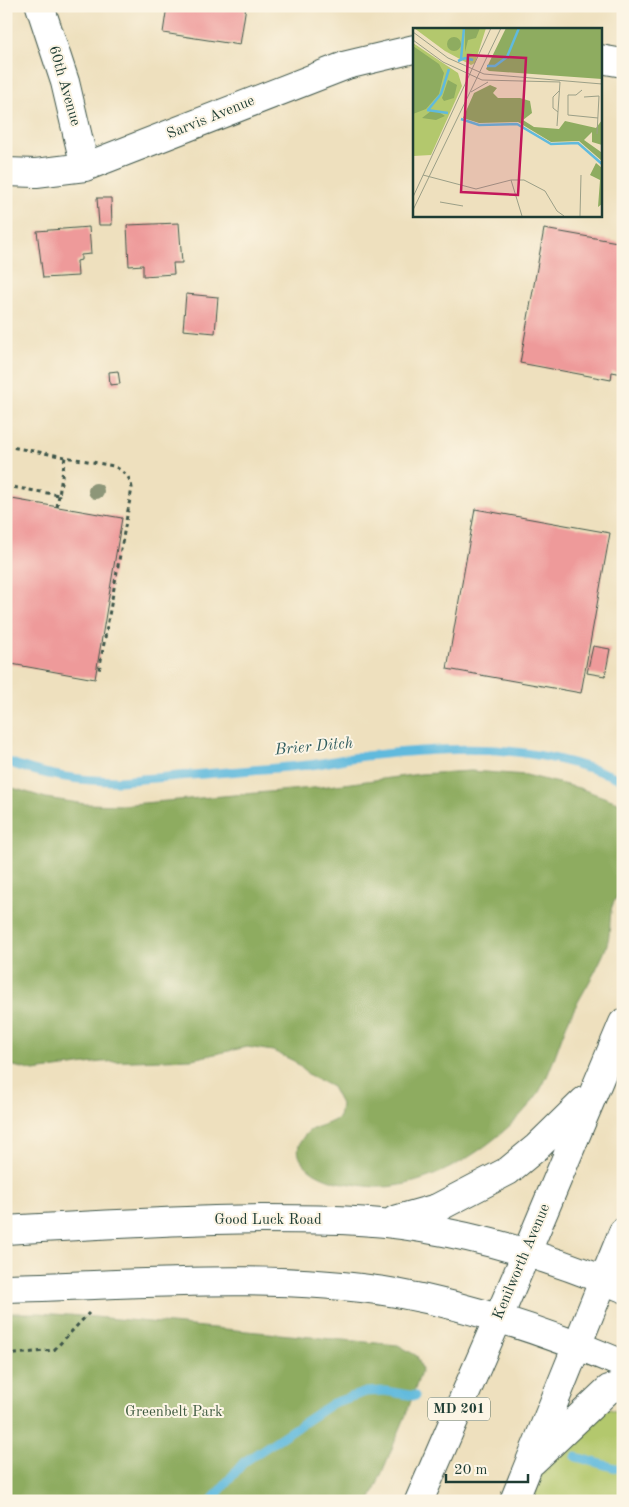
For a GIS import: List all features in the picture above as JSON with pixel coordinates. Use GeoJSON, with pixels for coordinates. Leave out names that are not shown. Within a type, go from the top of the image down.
{"type":"FeatureCollection","features":[{"type":"Feature","properties":{"kind":"main road","name":"60th Avenue"},"geometry":{"type":"LineString","coordinates":[[40,6],[65,82],[85,167]]}},
{"type":"Feature","properties":{"kind":"main road","name":"Sarvis Avenue"},"geometry":{"type":"LineString","coordinates":[[6,172],[36,173],[85,167],[347,66],[413,49]]}},
{"type":"Feature","properties":{"kind":"main road"},"geometry":{"type":"LineString","coordinates":[[602,59],[623,63]]}},
{"type":"Feature","properties":{"kind":"main road","name":"Kenilworth Avenue"},"geometry":{"type":"LineString","coordinates":[[419,1501],[499,1318],[623,1024]]}},
{"type":"Feature","properties":{"kind":"main road"},"geometry":{"type":"LineString","coordinates":[[381,1223],[437,1208],[508,1171],[537,1147],[593,1092]]}},
{"type":"Feature","properties":{"kind":"main road","name":"Good Luck Road"},"geometry":{"type":"LineString","coordinates":[[6,1230],[160,1220],[313,1219],[381,1223],[462,1236],[526,1254],[613,1284]]}},
{"type":"Feature","properties":{"kind":"main road"},"geometry":{"type":"LineString","coordinates":[[514,1501],[576,1344],[613,1284],[623,1232]]}},
{"type":"Feature","properties":{"kind":"main road"},"geometry":{"type":"LineString","coordinates":[[6,1288],[207,1282],[332,1286],[395,1293],[470,1309],[499,1318],[576,1344],[623,1364]]}},
{"type":"Feature","properties":{"kind":"main road"},"geometry":{"type":"LineString","coordinates":[[527,1468],[609,1388],[623,1386]]}},
{"type":"Feature","properties":{"kind":"path"},"geometry":{"type":"LineString","coordinates":[[6,446],[114,466],[124,471],[130,480],[132,488],[99,671]]}},
{"type":"Feature","properties":{"kind":"path"},"geometry":{"type":"LineString","coordinates":[[57,507],[65,457]]}},
{"type":"Feature","properties":{"kind":"path"},"geometry":{"type":"LineString","coordinates":[[6,486],[59,495]]}},
{"type":"Feature","properties":{"kind":"path"},"geometry":{"type":"LineString","coordinates":[[6,1355],[54,1350],[116,1286]]}},
{"type":"Feature","properties":{"kind":"green space"},"geometry":{"type":"Polygon","coordinates":[[[471,771],[526,775],[579,788],[623,804],[624,860],[622,887],[612,908],[606,949],[571,1015],[544,1083],[526,1109],[509,1126],[490,1143],[469,1157],[446,1170],[400,1185],[374,1187],[344,1183],[334,1181],[314,1172],[300,1159],[298,1150],[301,1141],[309,1131],[339,1117],[341,1104],[332,1087],[309,1075],[294,1061],[273,1051],[247,1047],[192,1059],[101,1062],[34,1071],[6,1064],[6,786],[46,798],[85,804],[121,805],[313,788],[420,774],[471,771]]]}},
{"type":"Feature","properties":{"kind":"green space","name":"Greenbelt Park"},"geometry":{"type":"Polygon","coordinates":[[[6,1313],[40,1313],[95,1317],[398,1345],[417,1356],[422,1369],[406,1415],[370,1501],[6,1501],[6,1313]]]}},
{"type":"Feature","properties":{"kind":"green space"},"geometry":{"type":"Polygon","coordinates":[[[591,1402],[623,1414],[623,1501],[533,1501],[553,1427],[591,1402]]]}},
{"type":"Feature","properties":{"kind":"building"},"geometry":{"type":"Polygon","coordinates":[[[167,6],[246,6],[240,45],[163,33],[167,6]]]}},
{"type":"Feature","properties":{"kind":"building"},"geometry":{"type":"Polygon","coordinates":[[[97,198],[111,198],[112,225],[99,225],[97,198]]]}},
{"type":"Feature","properties":{"kind":"building"},"geometry":{"type":"Polygon","coordinates":[[[179,223],[182,263],[173,263],[174,274],[143,276],[143,265],[129,266],[127,225],[179,223]]]}},
{"type":"Feature","properties":{"kind":"building"},"geometry":{"type":"Polygon","coordinates":[[[89,227],[91,254],[81,255],[81,260],[77,261],[78,276],[43,278],[37,231],[89,227]]]}},
{"type":"Feature","properties":{"kind":"building"},"geometry":{"type":"Polygon","coordinates":[[[544,229],[623,243],[623,374],[612,372],[611,380],[520,363],[544,229]]]}},
{"type":"Feature","properties":{"kind":"building"},"geometry":{"type":"Polygon","coordinates":[[[186,294],[218,297],[215,333],[183,330],[186,294]]]}},
{"type":"Feature","properties":{"kind":"building"},"geometry":{"type":"Polygon","coordinates":[[[118,371],[120,384],[110,385],[109,372],[118,371]]]}},
{"type":"Feature","properties":{"kind":"building"},"geometry":{"type":"Polygon","coordinates":[[[6,498],[122,518],[95,679],[6,663],[6,498]]]}},
{"type":"Feature","properties":{"kind":"building"},"geometry":{"type":"Polygon","coordinates":[[[475,509],[610,533],[581,693],[447,669],[475,509]]]}},
{"type":"Feature","properties":{"kind":"building"},"geometry":{"type":"Polygon","coordinates":[[[593,646],[610,649],[605,676],[587,673],[593,646]]]}},
{"type":"Feature","properties":{"kind":"waterway","name":"Brier Ditch"},"geometry":{"type":"LineString","coordinates":[[6,761],[62,777],[119,781],[309,765],[400,752],[465,749],[527,753],[558,759],[623,780]]}},
{"type":"Feature","properties":{"kind":"waterway"},"geometry":{"type":"LineString","coordinates":[[211,1501],[244,1462],[333,1403],[366,1392],[385,1391],[415,1396]]}},
{"type":"Feature","properties":{"kind":"waterway"},"geometry":{"type":"LineString","coordinates":[[576,1457],[623,1470]]}}]}
